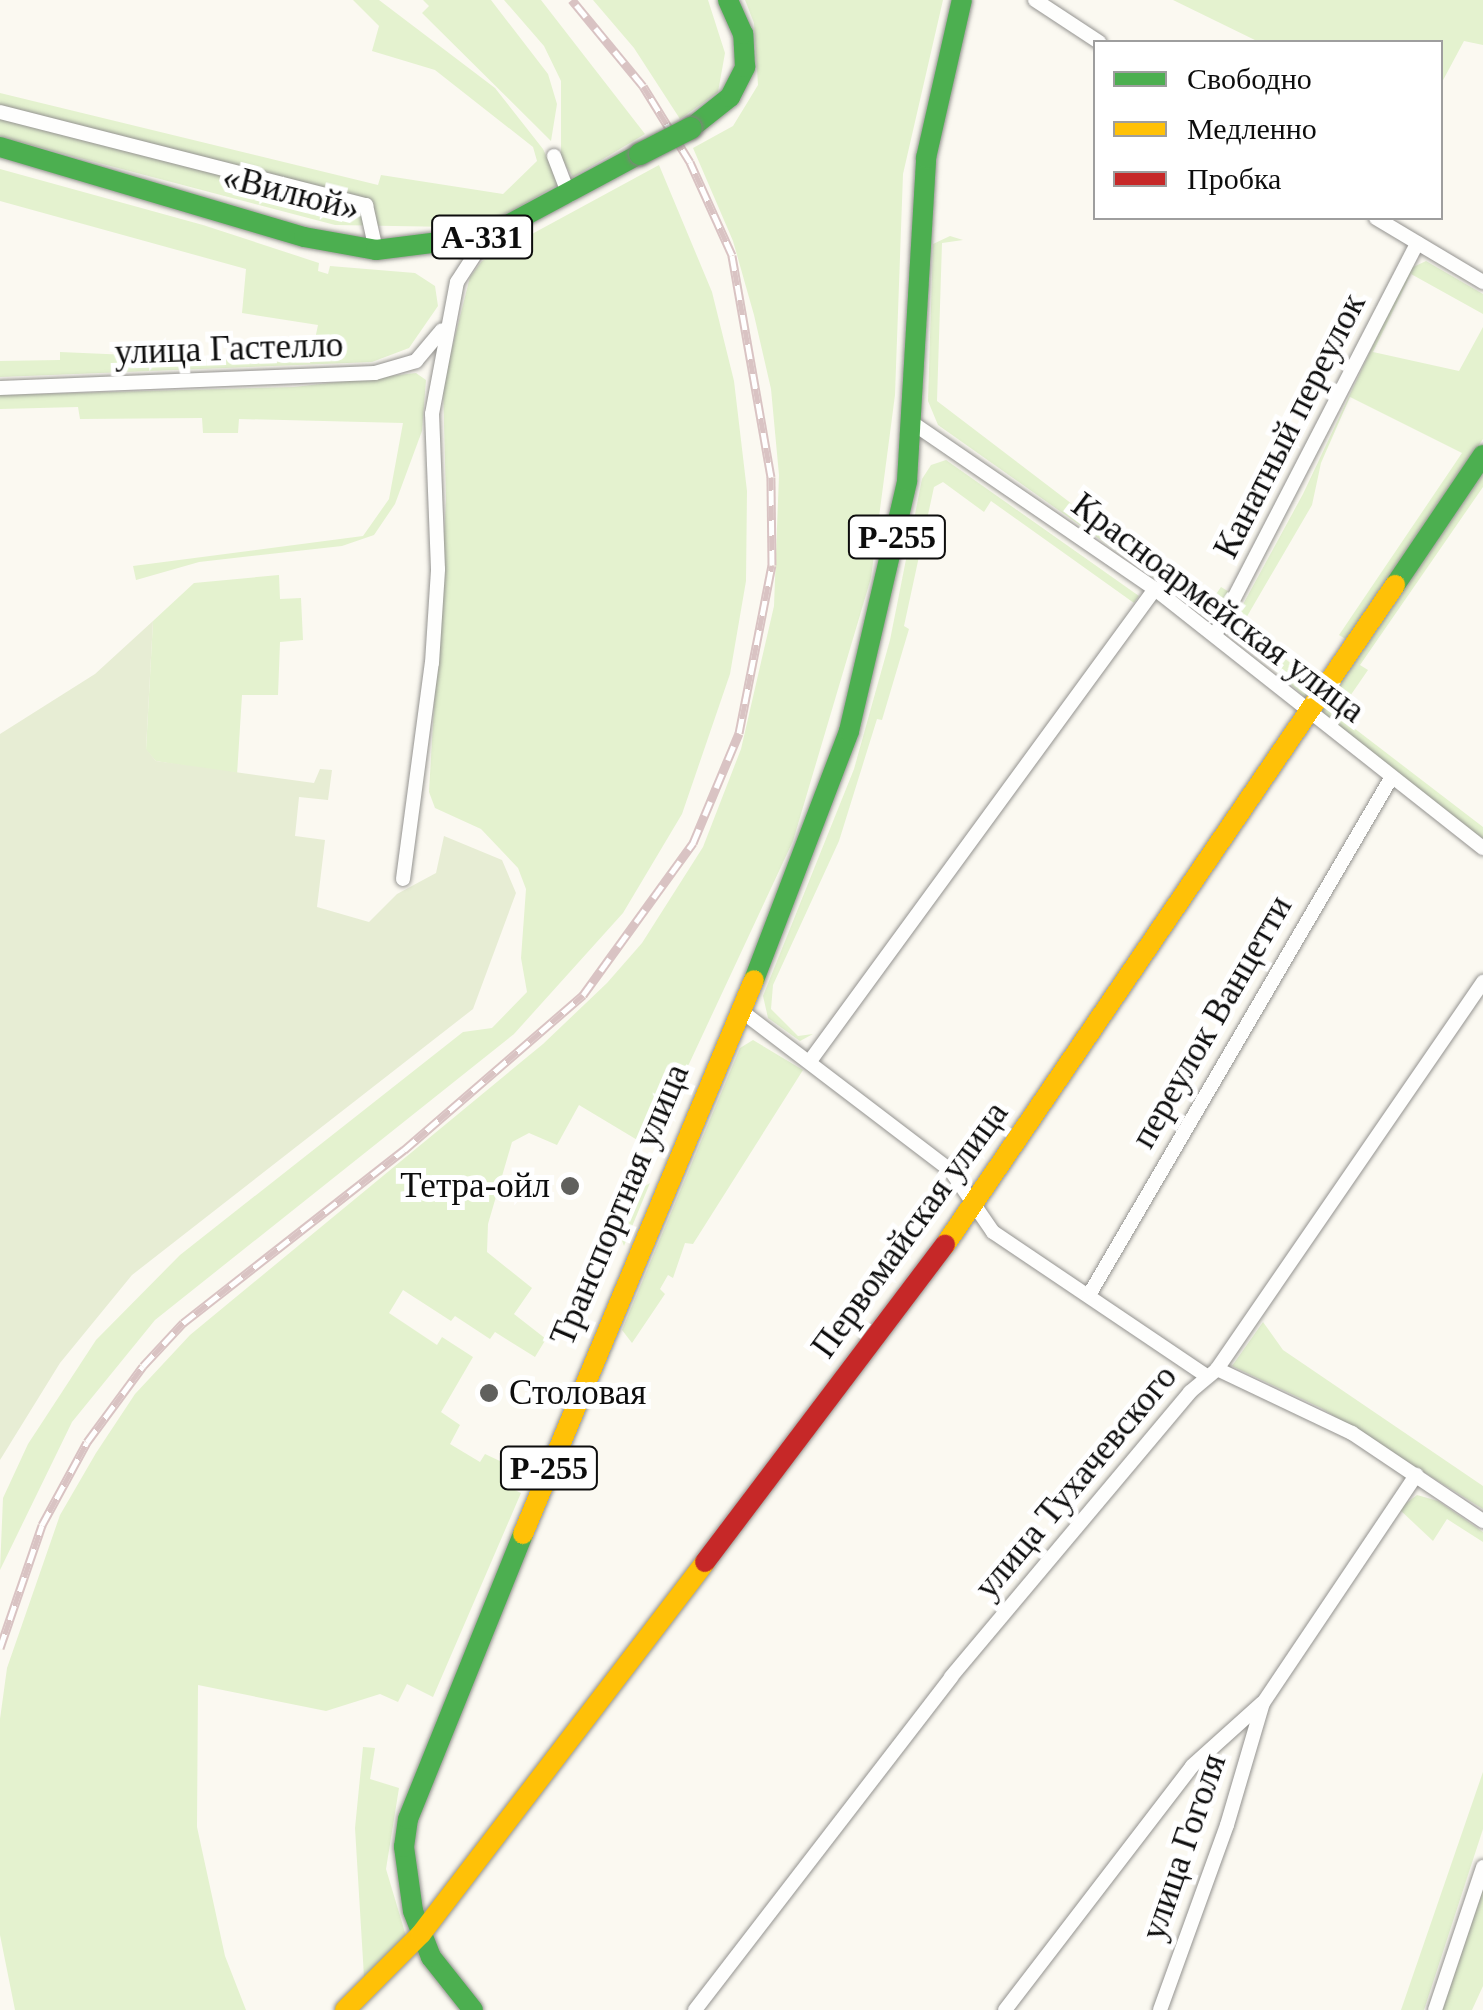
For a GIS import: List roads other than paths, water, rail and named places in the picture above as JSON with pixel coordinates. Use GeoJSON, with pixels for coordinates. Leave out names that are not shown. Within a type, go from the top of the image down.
{"type":"FeatureCollection","features":[{"type":"Feature","properties":{"kind":"main road","name":"«Вилюй»"},"geometry":{"type":"LineString","coordinates":[[0,148],[304,238],[376,250],[487,236],[691,128],[730,97],[745,66],[743,34],[728,0]]}},
{"type":"Feature","properties":{"kind":"main road","name":"Р-255"},"geometry":{"type":"LineString","coordinates":[[740,1010],[787,904],[854,713],[898,530],[911,422],[922,191],[962,0]]}},
{"type":"Feature","properties":{"kind":"main road","name":"Р-255"},"geometry":{"type":"LineString","coordinates":[[953,42],[982,0]]}},
{"type":"Feature","properties":{"kind":"main road","name":"Первомайская улица"},"geometry":{"type":"LineString","coordinates":[[345,2010],[420,1934],[976,1206],[1483,456]]}},
{"type":"Feature","properties":{"kind":"main road","name":"Транспортная улица"},"geometry":{"type":"LineString","coordinates":[[420,1934],[404,1846],[417,1789],[740,1010]]}},
{"type":"Feature","properties":{"kind":"main road","name":"Р-255"},"geometry":{"type":"LineString","coordinates":[[420,1934],[473,2010]]}},
{"type":"Feature","properties":{"kind":"street"},"geometry":{"type":"LineString","coordinates":[[1036,0],[1096,40]]}},
{"type":"Feature","properties":{"kind":"street"},"geometry":{"type":"LineString","coordinates":[[0,112],[366,205],[376,250]]}},
{"type":"Feature","properties":{"kind":"street"},"geometry":{"type":"LineString","coordinates":[[554,156],[569,195]]}},
{"type":"Feature","properties":{"kind":"street"},"geometry":{"type":"LineString","coordinates":[[1379,220],[1483,282]]}},
{"type":"Feature","properties":{"kind":"street"},"geometry":{"type":"LineString","coordinates":[[402,879],[432,664],[438,569],[432,414],[443,329],[456,282],[487,236]]}},
{"type":"Feature","properties":{"kind":"street","name":"Канатный переулок"},"geometry":{"type":"LineString","coordinates":[[1215,635],[1417,243]]}},
{"type":"Feature","properties":{"kind":"street","name":"улица Гастелло"},"geometry":{"type":"LineString","coordinates":[[0,388],[375,373],[416,361],[443,329]]}},
{"type":"Feature","properties":{"kind":"street","name":"Красноармейская улица"},"geometry":{"type":"LineString","coordinates":[[911,422],[1155,589],[1390,780],[1483,848]]}},
{"type":"Feature","properties":{"kind":"street"},"geometry":{"type":"LineString","coordinates":[[810,1061],[1155,589]]}},
{"type":"Feature","properties":{"kind":"street","name":"переулок Ванцетти"},"geometry":{"type":"LineString","coordinates":[[1089,1295],[1390,780]]}},
{"type":"Feature","properties":{"kind":"street","name":"улица Тухачевского"},"geometry":{"type":"LineString","coordinates":[[695,2010],[951,1676],[1211,1372],[1483,982]]}},
{"type":"Feature","properties":{"kind":"street"},"geometry":{"type":"LineString","coordinates":[[740,1010],[952,1171],[993,1232],[1211,1372],[1322,1416],[1483,1521]]}},
{"type":"Feature","properties":{"kind":"street"},"geometry":{"type":"LineString","coordinates":[[1004,2010],[1192,1766],[1263,1703],[1416,1475]]}},
{"type":"Feature","properties":{"kind":"street","name":"улица Гоголя"},"geometry":{"type":"LineString","coordinates":[[1160,2010],[1228,1826],[1263,1703]]}},
{"type":"Feature","properties":{"kind":"street"},"geometry":{"type":"LineString","coordinates":[[1435,2010],[1483,1867]]}},
{"type":"Feature","properties":{"kind":"railway"},"geometry":{"type":"LineString","coordinates":[[0,1648],[42,1525],[87,1442],[143,1366],[183,1323],[404,1150],[583,995],[693,843],[739,733],[772,565],[771,477],[732,255],[690,162],[643,86],[572,0]]}},
{"type":"Feature","properties":{"kind":"place","name":"Тетра-ойл"},"geometry":{"type":"Point","coordinates":[570,1186]}},
{"type":"Feature","properties":{"kind":"place","name":"Столовая"},"geometry":{"type":"Point","coordinates":[489,1393]}}]}
